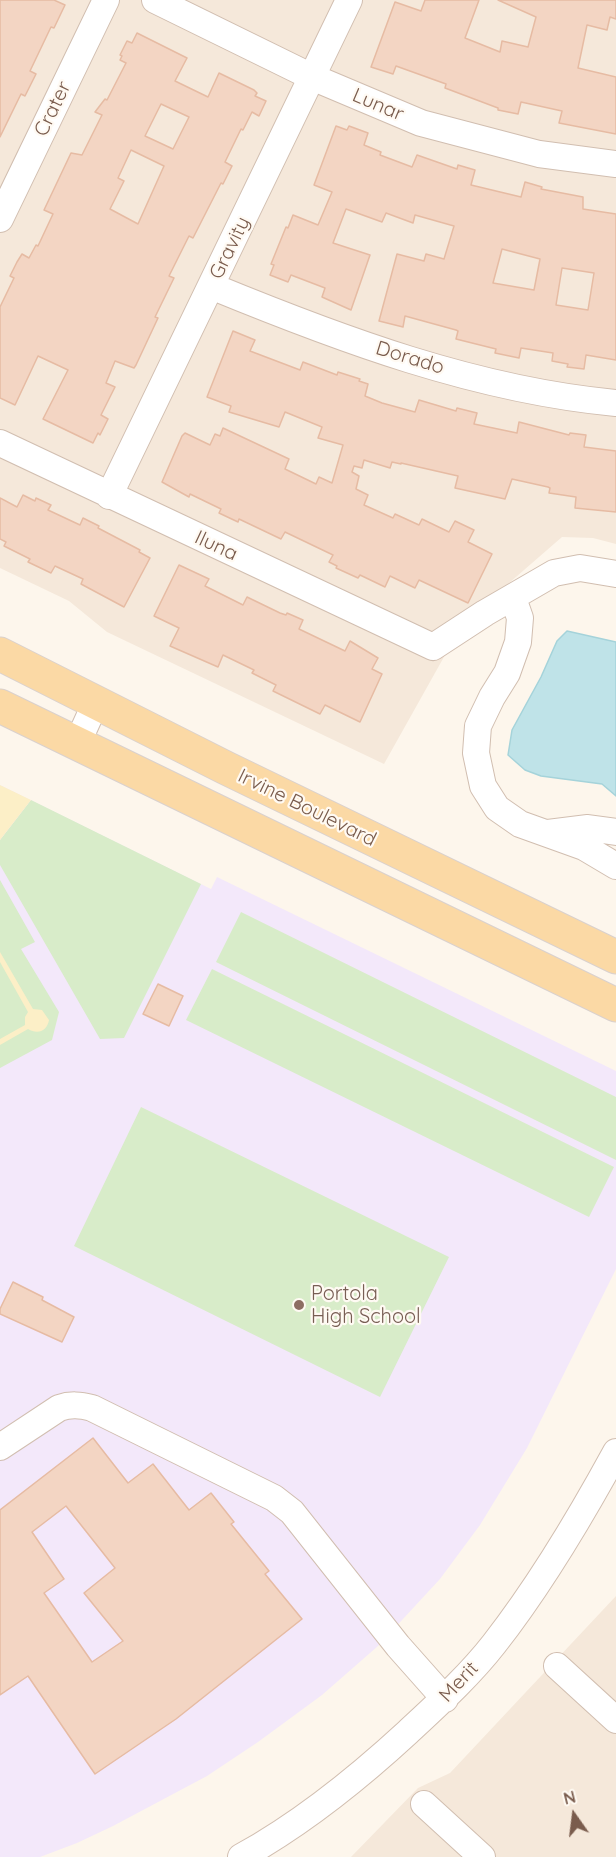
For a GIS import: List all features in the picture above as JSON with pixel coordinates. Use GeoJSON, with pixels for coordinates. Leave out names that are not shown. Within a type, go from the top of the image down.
{"type":"FeatureCollection","features":[{"type":"Feature","properties":{"kind":"main road","name":"Irvine Boulevard"},"geometry":{"type":"LineString","coordinates":[[0,654],[226,768],[616,957]]}},
{"type":"Feature","properties":{"kind":"main road"},"geometry":{"type":"LineString","coordinates":[[0,706],[616,1005]]}},
{"type":"Feature","properties":{"kind":"street","name":"Crater"},"geometry":{"type":"LineString","coordinates":[[0,219],[106,0]]}},
{"type":"Feature","properties":{"kind":"street","name":"Lunar"},"geometry":{"type":"LineString","coordinates":[[155,0],[312,77],[421,123],[539,154],[616,164]]}},
{"type":"Feature","properties":{"kind":"street","name":"Gravity"},"geometry":{"type":"LineString","coordinates":[[109,495],[350,0]]}},
{"type":"Feature","properties":{"kind":"street","name":"Dorado"},"geometry":{"type":"LineString","coordinates":[[211,286],[287,317],[429,366],[508,386],[591,401],[616,403]]}},
{"type":"Feature","properties":{"kind":"street","name":"Iluna"},"geometry":{"type":"LineString","coordinates":[[0,443],[433,647],[485,613],[513,598]]}},
{"type":"Feature","properties":{"kind":"street"},"geometry":{"type":"LineString","coordinates":[[580,568],[616,594]]}},
{"type":"Feature","properties":{"kind":"street"},"geometry":{"type":"LineString","coordinates":[[616,574],[580,568],[554,573],[513,598],[520,618],[518,642],[507,674],[492,697],[478,726],[476,753],[483,786],[497,808],[520,824],[584,847],[616,866]]}},
{"type":"Feature","properties":{"kind":"street"},"geometry":{"type":"LineString","coordinates":[[77,744],[96,702]]}},
{"type":"Feature","properties":{"kind":"street"},"geometry":{"type":"LineString","coordinates":[[545,833],[588,828],[616,832]]}},
{"type":"Feature","properties":{"kind":"street"},"geometry":{"type":"LineString","coordinates":[[0,1447],[59,1408],[79,1405],[92,1408],[274,1498],[292,1512],[405,1654],[445,1699]]}},
{"type":"Feature","properties":{"kind":"street","name":"Merit"},"geometry":{"type":"LineString","coordinates":[[241,1857],[308,1815],[363,1773],[445,1699],[494,1645],[552,1563],[616,1452]]}},
{"type":"Feature","properties":{"kind":"street"},"geometry":{"type":"LineString","coordinates":[[557,1666],[616,1720]]}},
{"type":"Feature","properties":{"kind":"street"},"geometry":{"type":"LineString","coordinates":[[424,1804],[482,1857]]}},
{"type":"Feature","properties":{"kind":"shaded area"},"geometry":{"type":"Polygon","coordinates":[[[0,0],[616,0],[616,544],[593,538],[562,537],[463,623],[384,764],[107,632],[69,601],[0,568],[0,0]]]}},
{"type":"Feature","properties":{"kind":"shaded area","name":"Portola High School"},"geometry":{"type":"Polygon","coordinates":[[[0,785],[211,889],[217,877],[616,1071],[616,1269],[527,1448],[480,1525],[440,1579],[378,1646],[322,1695],[207,1776],[113,1826],[40,1857],[0,1857],[0,785]]]}},
{"type":"Feature","properties":{"kind":"shaded area"},"geometry":{"type":"Polygon","coordinates":[[[616,1596],[616,1857],[351,1857],[418,1788],[450,1773],[616,1596]]]}},
{"type":"Feature","properties":{"kind":"green space"},"geometry":{"type":"Polygon","coordinates":[[[31,800],[201,884],[124,1038],[100,1039],[0,865],[0,840],[31,800]]]}},
{"type":"Feature","properties":{"kind":"green space"},"geometry":{"type":"Polygon","coordinates":[[[0,880],[35,942],[21,949],[59,1012],[52,1040],[0,1068],[0,880]]]}},
{"type":"Feature","properties":{"kind":"green space"},"geometry":{"type":"Polygon","coordinates":[[[241,912],[616,1097],[616,1160],[216,962],[241,912]]]}},
{"type":"Feature","properties":{"kind":"green space"},"geometry":{"type":"Polygon","coordinates":[[[212,969],[614,1167],[589,1217],[186,1020],[212,969]]]}},
{"type":"Feature","properties":{"kind":"green space"},"geometry":{"type":"Polygon","coordinates":[[[141,1107],[449,1257],[380,1397],[74,1246],[141,1107]]]}},
{"type":"Feature","properties":{"kind":"sand"},"geometry":{"type":"Polygon","coordinates":[[[0,785],[31,800],[0,840],[0,785]]]}},
{"type":"Feature","properties":{"kind":"sand"},"geometry":{"type":"Polygon","coordinates":[[[0,952],[33,1009],[42,1010],[49,1020],[42,1031],[35,1032],[28,1029],[0,1045],[0,1039],[25,1025],[28,1012],[0,962],[0,952]]]}},
{"type":"Feature","properties":{"kind":"water"},"geometry":{"type":"Polygon","coordinates":[[[567,631],[616,642],[616,796],[602,784],[541,776],[525,770],[508,755],[512,730],[541,677],[557,641],[567,631]]]}},
{"type":"Feature","properties":{"kind":"building"},"geometry":{"type":"Polygon","coordinates":[[[0,0],[54,0],[65,5],[54,28],[51,27],[30,71],[36,74],[25,96],[21,94],[0,137],[0,0]]]}},
{"type":"Feature","properties":{"kind":"building"},"geometry":{"type":"Polygon","coordinates":[[[425,0],[479,0],[465,38],[500,52],[502,41],[528,47],[536,17],[498,0],[616,0],[616,19],[610,17],[607,30],[587,25],[578,68],[616,77],[616,134],[559,123],[562,111],[521,102],[518,114],[498,110],[498,108],[445,88],[446,84],[396,66],[393,74],[371,67],[395,2],[421,11],[425,0]]]}},
{"type":"Feature","properties":{"kind":"building"},"geometry":{"type":"Polygon","coordinates":[[[137,33],[187,58],[175,81],[208,97],[219,73],[254,90],[257,93],[255,96],[266,101],[259,116],[252,112],[243,130],[241,129],[225,162],[232,166],[193,238],[189,236],[169,276],[174,278],[155,317],[158,318],[136,365],[134,368],[115,361],[106,383],[115,387],[101,415],[108,419],[93,443],[43,419],[68,370],[38,356],[15,405],[0,398],[0,307],[14,278],[10,276],[17,262],[22,254],[29,258],[36,245],[38,246],[53,214],[44,210],[71,153],[82,155],[102,115],[95,112],[105,99],[107,100],[126,63],[120,60],[122,56],[120,55],[127,41],[132,43],[137,33]],[[161,104],[145,136],[173,149],[189,117],[161,104]],[[131,150],[118,178],[124,181],[110,209],[138,224],[164,166],[131,150]]]}},
{"type":"Feature","properties":{"kind":"building"},"geometry":{"type":"Polygon","coordinates":[[[336,126],[347,130],[349,126],[368,133],[364,145],[381,152],[380,155],[412,167],[417,155],[457,169],[458,165],[475,170],[471,185],[521,197],[525,182],[542,187],[541,189],[583,197],[583,209],[616,214],[616,360],[586,355],[584,369],[567,367],[568,364],[552,361],[553,353],[521,348],[519,358],[495,353],[496,349],[456,339],[458,331],[456,330],[405,316],[403,327],[379,321],[397,254],[424,261],[426,254],[444,259],[454,226],[415,215],[413,223],[386,213],[382,222],[346,209],[333,243],[370,255],[351,310],[322,297],[325,288],[291,275],[288,282],[270,275],[274,265],[271,264],[293,215],[318,225],[332,192],[314,185],[336,126]],[[502,249],[493,283],[534,290],[540,259],[502,249]],[[562,268],[556,305],[588,310],[594,273],[562,268]]]}},
{"type":"Feature","properties":{"kind":"building"},"geometry":{"type":"Polygon","coordinates":[[[233,331],[255,340],[250,351],[300,370],[303,362],[337,375],[338,372],[360,379],[359,381],[368,384],[365,396],[382,403],[415,412],[419,400],[456,411],[457,408],[477,413],[474,424],[517,433],[519,422],[569,435],[570,433],[586,435],[584,447],[616,451],[616,512],[575,508],[576,497],[549,493],[550,488],[548,487],[512,479],[505,499],[455,488],[458,476],[401,463],[392,462],[390,468],[364,460],[362,468],[354,466],[352,472],[359,476],[356,489],[368,495],[364,505],[393,518],[395,514],[419,525],[422,519],[449,532],[455,521],[474,530],[468,542],[492,554],[468,603],[419,580],[415,588],[390,576],[385,587],[360,575],[358,578],[336,568],[337,566],[329,562],[333,555],[285,532],[281,539],[239,519],[238,522],[219,513],[221,509],[190,494],[189,497],[162,482],[185,433],[210,445],[215,434],[220,436],[223,428],[289,459],[285,469],[316,484],[319,477],[332,483],[343,445],[318,438],[322,427],[285,412],[279,427],[229,412],[231,406],[207,397],[233,331]]]}},
{"type":"Feature","properties":{"kind":"building"},"geometry":{"type":"Polygon","coordinates":[[[23,495],[51,505],[48,510],[80,525],[83,518],[150,558],[124,607],[81,584],[83,579],[55,566],[51,573],[28,562],[30,559],[4,546],[6,542],[0,539],[0,498],[17,507],[23,495]]]}},
{"type":"Feature","properties":{"kind":"building"},"geometry":{"type":"Polygon","coordinates":[[[179,565],[209,579],[205,586],[243,605],[247,597],[280,613],[286,615],[287,613],[303,620],[299,629],[345,651],[350,641],[378,658],[372,669],[382,674],[360,722],[325,705],[320,714],[273,691],[276,685],[252,673],[254,670],[223,655],[218,667],[170,646],[179,628],[154,616],[179,565]]]}},
{"type":"Feature","properties":{"kind":"building"},"geometry":{"type":"Polygon","coordinates":[[[158,984],[183,996],[169,1026],[143,1014],[158,984]]]}},
{"type":"Feature","properties":{"kind":"building"},"geometry":{"type":"Polygon","coordinates":[[[13,1282],[43,1297],[42,1300],[74,1317],[62,1342],[0,1314],[0,1309],[13,1282]]]}},
{"type":"Feature","properties":{"kind":"building"},"geometry":{"type":"Polygon","coordinates":[[[93,1438],[128,1483],[153,1464],[189,1510],[211,1493],[234,1522],[231,1524],[269,1571],[265,1574],[302,1619],[176,1719],[95,1774],[28,1676],[0,1695],[0,1510],[93,1438]],[[66,1506],[32,1532],[64,1579],[44,1593],[92,1662],[123,1641],[84,1593],[115,1568],[66,1506]]]}},
{"type":"Feature","properties":{"kind":"place","name":"Portola High School"},"geometry":{"type":"Point","coordinates":[299,1305]}}]}
